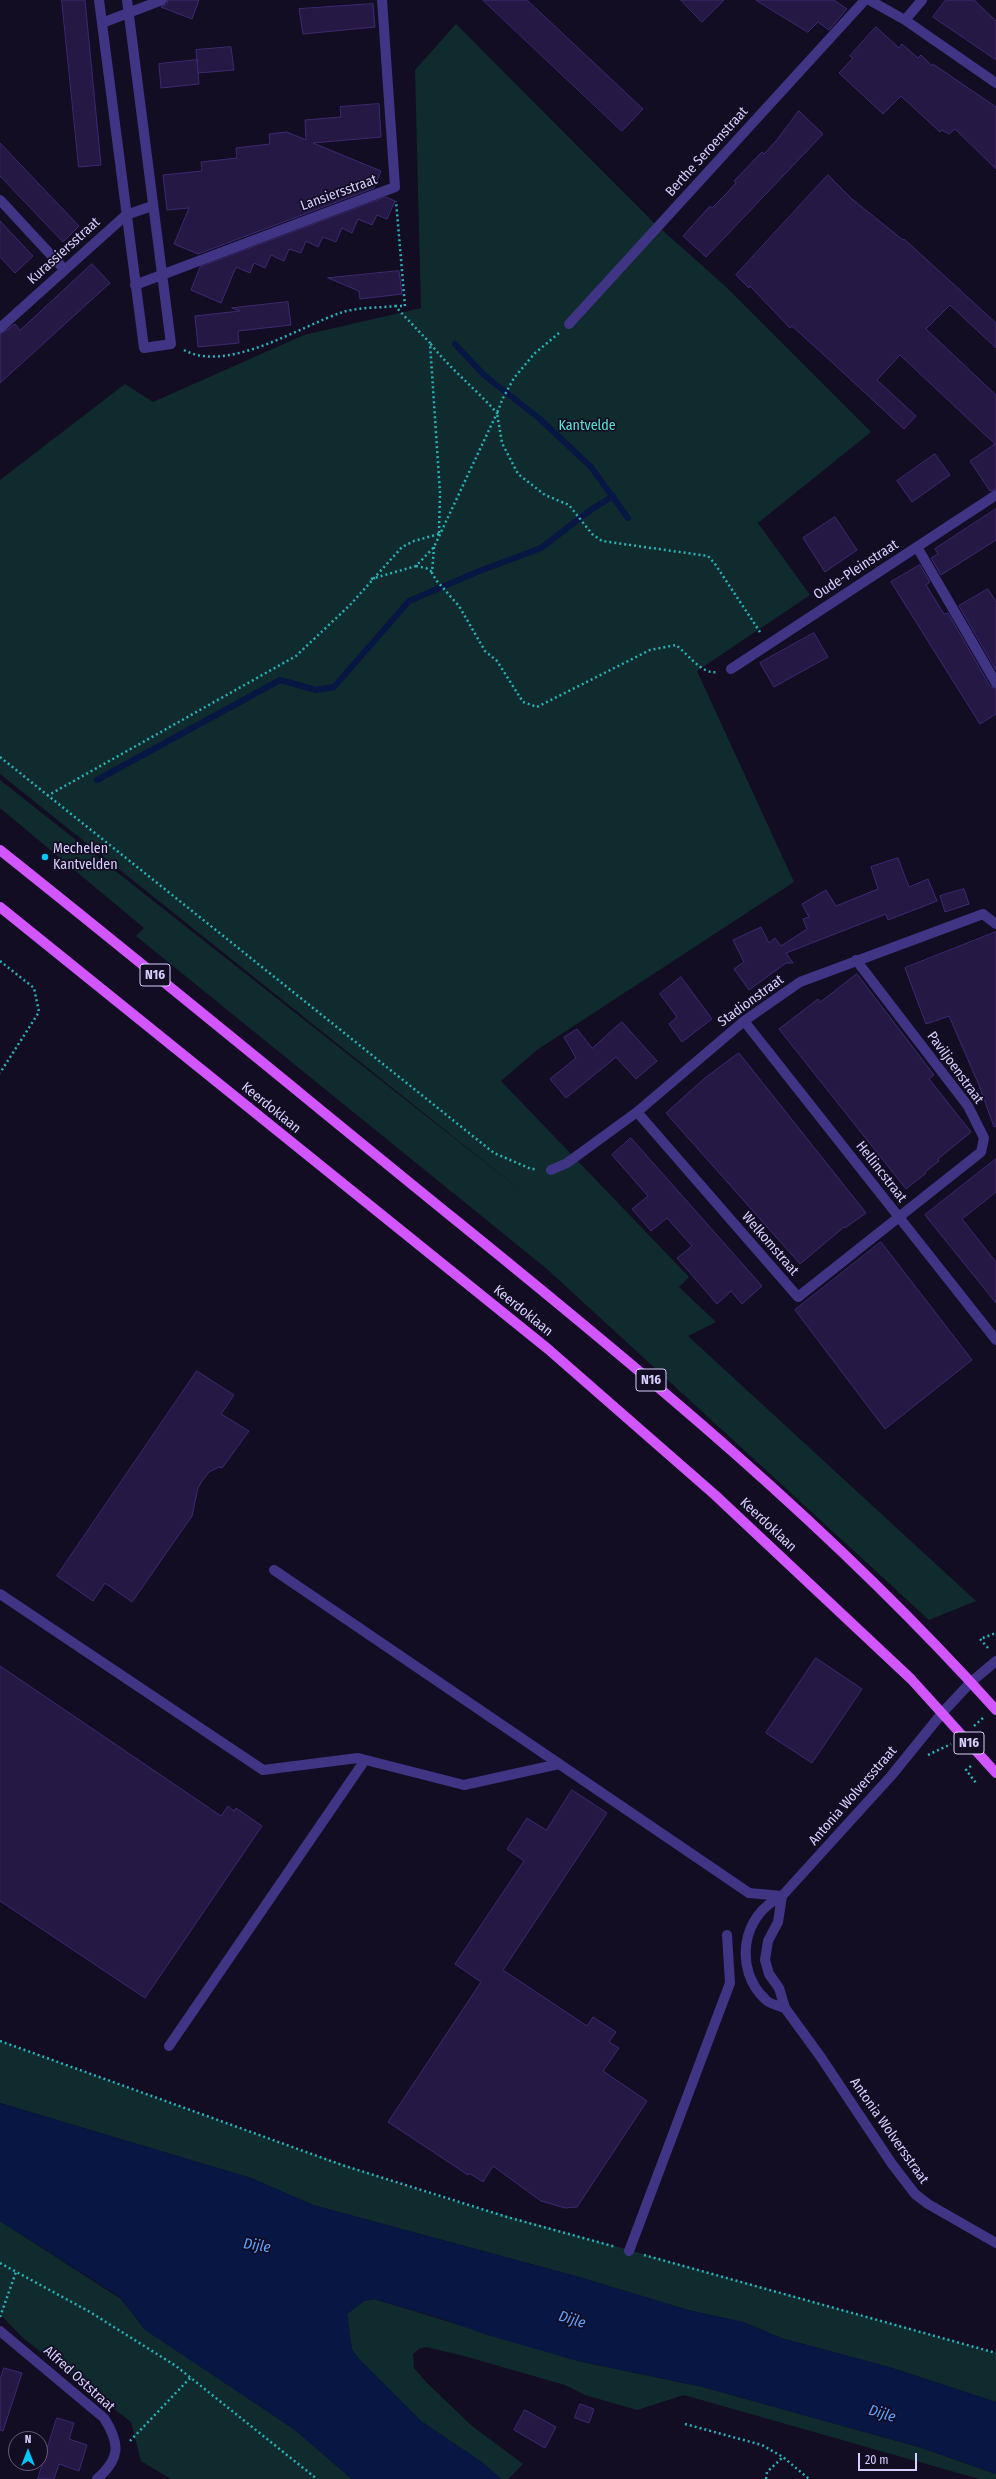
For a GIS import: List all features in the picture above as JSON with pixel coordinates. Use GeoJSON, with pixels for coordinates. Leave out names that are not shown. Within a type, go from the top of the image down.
{"type":"FeatureCollection","features":[{"type":"Feature","properties":{"kind":"main road","name":"Keerdoklaan"},"geometry":{"type":"LineString","coordinates":[[0,850],[575,1317],[691,1414],[834,1545],[971,1682],[996,1710]]}},
{"type":"Feature","properties":{"kind":"main road","name":"Keerdoklaan"},"geometry":{"type":"LineString","coordinates":[[0,907],[548,1349],[715,1495],[911,1679],[943,1712],[996,1773]]}},
{"type":"Feature","properties":{"kind":"street"},"geometry":{"type":"LineString","coordinates":[[99,0],[144,348],[171,344],[152,206],[127,0]]}},
{"type":"Feature","properties":{"kind":"street"},"geometry":{"type":"LineString","coordinates":[[102,23],[162,0]]}},
{"type":"Feature","properties":{"kind":"street","name":"Lansiersstraat"},"geometry":{"type":"LineString","coordinates":[[135,286],[161,274],[395,187],[382,0]]}},
{"type":"Feature","properties":{"kind":"street","name":"Berthe Seroenstraat"},"geometry":{"type":"LineString","coordinates":[[569,324],[865,0]]}},
{"type":"Feature","properties":{"kind":"street"},"geometry":{"type":"LineString","coordinates":[[869,0],[905,20],[996,83]]}},
{"type":"Feature","properties":{"kind":"street"},"geometry":{"type":"LineString","coordinates":[[905,20],[922,0]]}},
{"type":"Feature","properties":{"kind":"street"},"geometry":{"type":"LineString","coordinates":[[0,200],[64,269]]}},
{"type":"Feature","properties":{"kind":"street","name":"Kurassiersstraat"},"geometry":{"type":"LineString","coordinates":[[0,328],[126,215],[152,206]]}},
{"type":"Feature","properties":{"kind":"street","name":"Oude-Pleinstraat"},"geometry":{"type":"LineString","coordinates":[[731,669],[996,495]]}},
{"type":"Feature","properties":{"kind":"street"},"geometry":{"type":"LineString","coordinates":[[917,547],[996,683]]}},
{"type":"Feature","properties":{"kind":"street","name":"Stadionstraat"},"geometry":{"type":"LineString","coordinates":[[551,1170],[567,1163],[637,1112],[744,1021],[800,982],[983,914],[996,924]]}},
{"type":"Feature","properties":{"kind":"street","name":"Paviljoenstraat"},"geometry":{"type":"LineString","coordinates":[[856,960],[968,1106],[984,1138],[981,1152],[898,1216]]}},
{"type":"Feature","properties":{"kind":"street","name":"Hellincstraat"},"geometry":{"type":"LineString","coordinates":[[744,1021],[996,1340]]}},
{"type":"Feature","properties":{"kind":"street","name":"Welkomstraat"},"geometry":{"type":"LineString","coordinates":[[637,1112],[798,1297],[898,1216]]}},
{"type":"Feature","properties":{"kind":"street"},"geometry":{"type":"LineString","coordinates":[[274,1570],[750,1893],[782,1896],[778,1922],[768,1941],[765,1960],[769,1974],[779,1988],[785,2008]]}},
{"type":"Feature","properties":{"kind":"street"},"geometry":{"type":"LineString","coordinates":[[0,1594],[262,1770],[358,1758],[464,1785],[559,1764]]}},
{"type":"Feature","properties":{"kind":"street","name":"Antonia Wolversstraat"},"geometry":{"type":"LineString","coordinates":[[996,1661],[971,1682],[943,1712],[891,1776],[782,1896],[768,1902],[756,1918],[751,1928],[745,1952],[747,1971],[757,1990],[766,2000],[785,2008],[820,2056],[888,2159],[915,2194],[928,2204],[996,2244]]}},
{"type":"Feature","properties":{"kind":"street"},"geometry":{"type":"LineString","coordinates":[[169,2046],[366,1760]]}},
{"type":"Feature","properties":{"kind":"street"},"geometry":{"type":"LineString","coordinates":[[629,2250],[730,1983],[727,1936]]}},
{"type":"Feature","properties":{"kind":"street","name":"Alfred Oststraat"},"geometry":{"type":"LineString","coordinates":[[0,2331],[104,2418],[116,2436],[116,2444]]}},
{"type":"Feature","properties":{"kind":"street"},"geometry":{"type":"LineString","coordinates":[[97,2479],[111,2464],[116,2444]]}},
{"type":"Feature","properties":{"kind":"path"},"geometry":{"type":"LineString","coordinates":[[171,344],[196,357],[238,353],[262,346],[344,312],[405,306],[395,187]]}},
{"type":"Feature","properties":{"kind":"path"},"geometry":{"type":"LineString","coordinates":[[395,306],[430,343],[444,362],[464,378],[497,413],[502,443],[518,474],[545,495],[569,505],[578,514],[583,523],[602,541],[708,556],[715,564],[768,644]]}},
{"type":"Feature","properties":{"kind":"path"},"geometry":{"type":"LineString","coordinates":[[432,572],[434,547],[439,534],[509,386],[534,354],[569,324]]}},
{"type":"Feature","properties":{"kind":"path"},"geometry":{"type":"LineString","coordinates":[[430,343],[440,493],[439,534]]}},
{"type":"Feature","properties":{"kind":"path"},"geometry":{"type":"LineString","coordinates":[[47,796],[296,656],[350,604],[370,579],[402,547],[414,540],[439,534]]}},
{"type":"Feature","properties":{"kind":"path"},"geometry":{"type":"LineString","coordinates":[[416,566],[434,547]]}},
{"type":"Feature","properties":{"kind":"path"},"geometry":{"type":"LineString","coordinates":[[370,579],[416,566],[426,568],[432,572],[436,580],[452,596],[485,651],[497,661],[522,702],[537,707],[650,650],[676,645],[701,668],[712,673],[731,669]]}},
{"type":"Feature","properties":{"kind":"path"},"geometry":{"type":"LineString","coordinates":[[0,758],[494,1152],[531,1169],[551,1170]]}},
{"type":"Feature","properties":{"kind":"path"},"geometry":{"type":"LineString","coordinates":[[0,961],[34,988],[39,1012],[0,1073]]}},
{"type":"Feature","properties":{"kind":"path"},"geometry":{"type":"LineString","coordinates":[[980,1638],[996,1633]]}},
{"type":"Feature","properties":{"kind":"path"},"geometry":{"type":"LineString","coordinates":[[0,2041],[342,2165],[506,2217],[722,2275],[996,2353]]}},
{"type":"Feature","properties":{"kind":"path"},"geometry":{"type":"LineString","coordinates":[[0,2263],[90,2312],[190,2377],[317,2479]]}},
{"type":"Feature","properties":{"kind":"path"},"geometry":{"type":"LineString","coordinates":[[0,2318],[16,2272]]}},
{"type":"Feature","properties":{"kind":"path"},"geometry":{"type":"LineString","coordinates":[[116,2444],[134,2440],[190,2377]]}},
{"type":"Feature","properties":{"kind":"path"},"geometry":{"type":"LineString","coordinates":[[685,2424],[762,2445],[783,2457],[809,2479]]}},
{"type":"Feature","properties":{"kind":"path"},"geometry":{"type":"LineString","coordinates":[[766,2479],[767,2472],[783,2457]]}},
{"type":"Feature","properties":{"kind":"green space","name":"Kantvelde"},"geometry":{"type":"Polygon","coordinates":[[[456,24],[652,221],[724,285],[871,432],[758,523],[810,595],[697,671],[794,882],[537,1050],[501,1081],[689,1277],[679,1287],[716,1322],[688,1336],[976,1601],[929,1620],[547,1269],[136,936],[144,928],[0,808],[0,780],[525,1194],[0,774],[0,480],[125,384],[153,402],[304,335],[421,308],[415,70],[456,24]]]}},
{"type":"Feature","properties":{"kind":"green space"},"geometry":{"type":"Polygon","coordinates":[[[0,2041],[309,2153],[440,2197],[996,2353],[996,2402],[889,2367],[781,2338],[743,2322],[688,2310],[579,2277],[313,2205],[251,2178],[0,2103],[0,2041]]]}},
{"type":"Feature","properties":{"kind":"green space"},"geometry":{"type":"Polygon","coordinates":[[[0,2221],[121,2299],[143,2327],[295,2430],[352,2479],[171,2479],[141,2461],[131,2422],[23,2338],[0,2314],[0,2221]]]}},
{"type":"Feature","properties":{"kind":"green space"},"geometry":{"type":"Polygon","coordinates":[[[374,2299],[578,2361],[703,2387],[922,2448],[996,2474],[996,2479],[979,2479],[684,2395],[637,2410],[585,2395],[565,2385],[464,2356],[426,2347],[419,2349],[413,2354],[414,2368],[427,2383],[472,2426],[523,2464],[508,2479],[501,2479],[483,2463],[421,2421],[358,2358],[352,2350],[347,2314],[364,2301],[374,2299]]]}},
{"type":"Feature","properties":{"kind":"water","name":"Dijle"},"geometry":{"type":"Polygon","coordinates":[[[0,2103],[251,2178],[313,2205],[579,2277],[688,2310],[743,2322],[781,2338],[889,2367],[996,2402],[996,2474],[922,2448],[703,2387],[578,2361],[484,2334],[440,2318],[374,2299],[364,2301],[347,2314],[352,2349],[358,2358],[421,2421],[483,2463],[501,2479],[352,2479],[295,2430],[145,2330],[120,2297],[0,2221],[0,2103]]]}},
{"type":"Feature","properties":{"kind":"building"},"geometry":{"type":"Polygon","coordinates":[[[62,0],[85,0],[101,165],[79,167],[62,0]]]}},
{"type":"Feature","properties":{"kind":"building"},"geometry":{"type":"Polygon","coordinates":[[[168,0],[199,0],[192,19],[161,7],[167,4],[168,0]]]}},
{"type":"Feature","properties":{"kind":"building"},"geometry":{"type":"Polygon","coordinates":[[[483,0],[527,0],[643,109],[622,131],[483,0]]]}},
{"type":"Feature","properties":{"kind":"building"},"geometry":{"type":"Polygon","coordinates":[[[681,0],[724,0],[702,22],[681,0]]]}},
{"type":"Feature","properties":{"kind":"building"},"geometry":{"type":"Polygon","coordinates":[[[756,0],[834,0],[847,9],[829,30],[818,22],[808,32],[756,0]]]}},
{"type":"Feature","properties":{"kind":"building"},"geometry":{"type":"Polygon","coordinates":[[[946,0],[974,0],[996,21],[996,60],[933,17],[946,0]]]}},
{"type":"Feature","properties":{"kind":"building"},"geometry":{"type":"Polygon","coordinates":[[[373,4],[375,27],[303,34],[299,9],[373,4]]]}},
{"type":"Feature","properties":{"kind":"building"},"geometry":{"type":"Polygon","coordinates":[[[876,27],[899,48],[902,44],[918,58],[921,55],[932,66],[933,64],[996,107],[996,169],[955,129],[949,134],[942,130],[940,132],[901,96],[883,114],[839,73],[853,58],[850,56],[876,27]]]}},
{"type":"Feature","properties":{"kind":"building"},"geometry":{"type":"Polygon","coordinates":[[[231,47],[234,70],[198,73],[196,50],[231,47]]]}},
{"type":"Feature","properties":{"kind":"building"},"geometry":{"type":"Polygon","coordinates":[[[197,60],[199,84],[161,88],[159,64],[197,60]]]}},
{"type":"Feature","properties":{"kind":"building"},"geometry":{"type":"Polygon","coordinates":[[[379,104],[381,137],[313,143],[381,171],[374,188],[198,254],[174,244],[189,208],[167,210],[163,175],[202,171],[201,162],[237,158],[236,148],[270,144],[269,134],[287,132],[306,140],[305,120],[341,117],[340,107],[379,104]]]}},
{"type":"Feature","properties":{"kind":"building"},"geometry":{"type":"Polygon","coordinates":[[[799,111],[823,134],[706,257],[683,236],[710,206],[712,208],[724,196],[736,183],[734,181],[762,152],[764,154],[799,111]]]}},
{"type":"Feature","properties":{"kind":"building"},"geometry":{"type":"Polygon","coordinates":[[[0,143],[79,226],[63,242],[0,176],[0,143]]]}},
{"type":"Feature","properties":{"kind":"building"},"geometry":{"type":"Polygon","coordinates":[[[828,175],[852,199],[903,240],[904,239],[996,323],[996,348],[950,305],[926,329],[996,395],[996,489],[990,491],[970,461],[995,444],[900,355],[877,380],[916,416],[904,429],[792,326],[790,328],[750,286],[749,288],[736,275],[828,175]]]}},
{"type":"Feature","properties":{"kind":"building"},"geometry":{"type":"Polygon","coordinates":[[[386,197],[395,201],[387,219],[377,215],[372,225],[358,219],[352,233],[342,228],[336,242],[323,237],[318,247],[306,241],[301,253],[289,249],[284,261],[271,255],[265,268],[254,263],[250,273],[236,267],[221,303],[191,290],[200,267],[386,197]]]}},
{"type":"Feature","properties":{"kind":"building"},"geometry":{"type":"Polygon","coordinates":[[[0,221],[33,256],[15,273],[0,257],[0,221]]]}},
{"type":"Feature","properties":{"kind":"building"},"geometry":{"type":"Polygon","coordinates":[[[92,264],[110,283],[0,383],[0,334],[15,324],[20,330],[92,264]]]}},
{"type":"Feature","properties":{"kind":"building"},"geometry":{"type":"Polygon","coordinates":[[[399,271],[402,294],[360,299],[359,291],[328,278],[399,271]]]}},
{"type":"Feature","properties":{"kind":"building"},"geometry":{"type":"Polygon","coordinates":[[[288,302],[291,325],[238,331],[239,343],[198,347],[195,316],[240,311],[232,308],[288,302]]]}},
{"type":"Feature","properties":{"kind":"building"},"geometry":{"type":"Polygon","coordinates":[[[935,454],[950,475],[912,502],[897,481],[935,454]]]}},
{"type":"Feature","properties":{"kind":"building"},"geometry":{"type":"Polygon","coordinates":[[[996,509],[996,540],[941,575],[931,558],[938,554],[935,549],[996,509]]]}},
{"type":"Feature","properties":{"kind":"building"},"geometry":{"type":"Polygon","coordinates":[[[835,517],[857,550],[825,572],[803,538],[835,517]]]}},
{"type":"Feature","properties":{"kind":"building"},"geometry":{"type":"Polygon","coordinates":[[[920,565],[930,582],[926,585],[944,614],[948,613],[990,686],[996,689],[996,714],[980,724],[891,582],[920,565]]]}},
{"type":"Feature","properties":{"kind":"building"},"geometry":{"type":"Polygon","coordinates":[[[988,589],[996,602],[996,670],[959,606],[988,589]]]}},
{"type":"Feature","properties":{"kind":"building"},"geometry":{"type":"Polygon","coordinates":[[[814,633],[828,657],[774,687],[760,663],[814,633]]]}},
{"type":"Feature","properties":{"kind":"building"},"geometry":{"type":"Polygon","coordinates":[[[898,858],[909,887],[928,879],[937,901],[888,920],[886,914],[786,953],[793,963],[786,963],[749,990],[734,969],[744,962],[733,940],[761,927],[769,943],[775,938],[781,946],[807,929],[803,919],[809,917],[802,904],[826,890],[836,906],[878,889],[871,867],[898,858]]]}},
{"type":"Feature","properties":{"kind":"building"},"geometry":{"type":"Polygon","coordinates":[[[964,889],[969,904],[945,912],[940,896],[964,889]]]}},
{"type":"Feature","properties":{"kind":"building"},"geometry":{"type":"Polygon","coordinates":[[[996,932],[996,1126],[994,1127],[979,1085],[949,1016],[926,1024],[905,968],[996,932]]]}},
{"type":"Feature","properties":{"kind":"building"},"geometry":{"type":"Polygon","coordinates":[[[857,974],[934,1075],[929,1079],[971,1132],[938,1159],[939,1161],[906,1189],[779,1029],[818,999],[820,1002],[857,974]]]}},
{"type":"Feature","properties":{"kind":"building"},"geometry":{"type":"Polygon","coordinates":[[[681,977],[712,1019],[682,1042],[669,1024],[677,1017],[660,994],[681,977]]]}},
{"type":"Feature","properties":{"kind":"building"},"geometry":{"type":"Polygon","coordinates":[[[622,1022],[657,1061],[636,1079],[616,1057],[566,1098],[550,1079],[576,1058],[564,1037],[577,1029],[592,1048],[622,1022]]]}},
{"type":"Feature","properties":{"kind":"building"},"geometry":{"type":"Polygon","coordinates":[[[739,1053],[866,1213],[845,1228],[844,1227],[800,1264],[666,1113],[705,1078],[739,1053]]]}},
{"type":"Feature","properties":{"kind":"building"},"geometry":{"type":"Polygon","coordinates":[[[631,1138],[762,1286],[742,1304],[731,1291],[717,1304],[677,1258],[692,1246],[667,1218],[651,1231],[632,1209],[648,1196],[612,1155],[631,1138]]]}},
{"type":"Feature","properties":{"kind":"building"},"geometry":{"type":"Polygon","coordinates":[[[996,1159],[996,1192],[962,1219],[996,1262],[996,1303],[925,1215],[996,1159]]]}},
{"type":"Feature","properties":{"kind":"building"},"geometry":{"type":"Polygon","coordinates":[[[881,1242],[972,1360],[885,1429],[795,1310],[881,1242]]]}},
{"type":"Feature","properties":{"kind":"building"},"geometry":{"type":"Polygon","coordinates":[[[197,1371],[234,1395],[221,1414],[249,1431],[222,1468],[219,1467],[209,1472],[202,1481],[198,1488],[192,1516],[132,1602],[105,1583],[93,1601],[57,1576],[197,1371]]]}},
{"type":"Feature","properties":{"kind":"building"},"geometry":{"type":"Polygon","coordinates":[[[816,1658],[862,1689],[812,1763],[766,1733],[816,1658]]]}},
{"type":"Feature","properties":{"kind":"building"},"geometry":{"type":"Polygon","coordinates":[[[0,1666],[221,1816],[228,1806],[234,1811],[236,1808],[262,1826],[145,1998],[0,1901],[0,1666]]]}},
{"type":"Feature","properties":{"kind":"building"},"geometry":{"type":"Polygon","coordinates":[[[572,1790],[607,1813],[503,1970],[587,2026],[593,2017],[616,2032],[609,2042],[619,2048],[603,2071],[647,2101],[577,2207],[565,2208],[541,2201],[493,2166],[483,2182],[469,2173],[468,2175],[388,2122],[481,1982],[455,1964],[524,1861],[507,1849],[527,1818],[546,1830],[572,1790]]]}},
{"type":"Feature","properties":{"kind":"building"},"geometry":{"type":"Polygon","coordinates":[[[4,2368],[22,2373],[3,2431],[0,2430],[0,2380],[4,2368]]]}},
{"type":"Feature","properties":{"kind":"building"},"geometry":{"type":"Polygon","coordinates":[[[580,2404],[594,2409],[589,2423],[575,2418],[580,2404]]]}},
{"type":"Feature","properties":{"kind":"building"},"geometry":{"type":"Polygon","coordinates":[[[525,2410],[556,2427],[545,2448],[514,2430],[525,2410]]]}},
{"type":"Feature","properties":{"kind":"building"},"geometry":{"type":"Polygon","coordinates":[[[57,2418],[74,2423],[69,2439],[87,2445],[79,2471],[59,2464],[54,2479],[38,2479],[40,2471],[48,2471],[48,2447],[57,2418]]]}},
{"type":"Feature","properties":{"kind":"waterway"},"geometry":{"type":"LineString","coordinates":[[455,344],[484,375],[540,419],[591,467],[628,518]]}},
{"type":"Feature","properties":{"kind":"waterway"},"geometry":{"type":"LineString","coordinates":[[97,780],[280,680],[316,690],[334,687],[409,601],[477,572],[541,548],[592,509],[613,496]]}},
{"type":"Feature","properties":{"kind":"place","name":"Mechelen Kantvelden"},"geometry":{"type":"Point","coordinates":[45,857]}}]}
